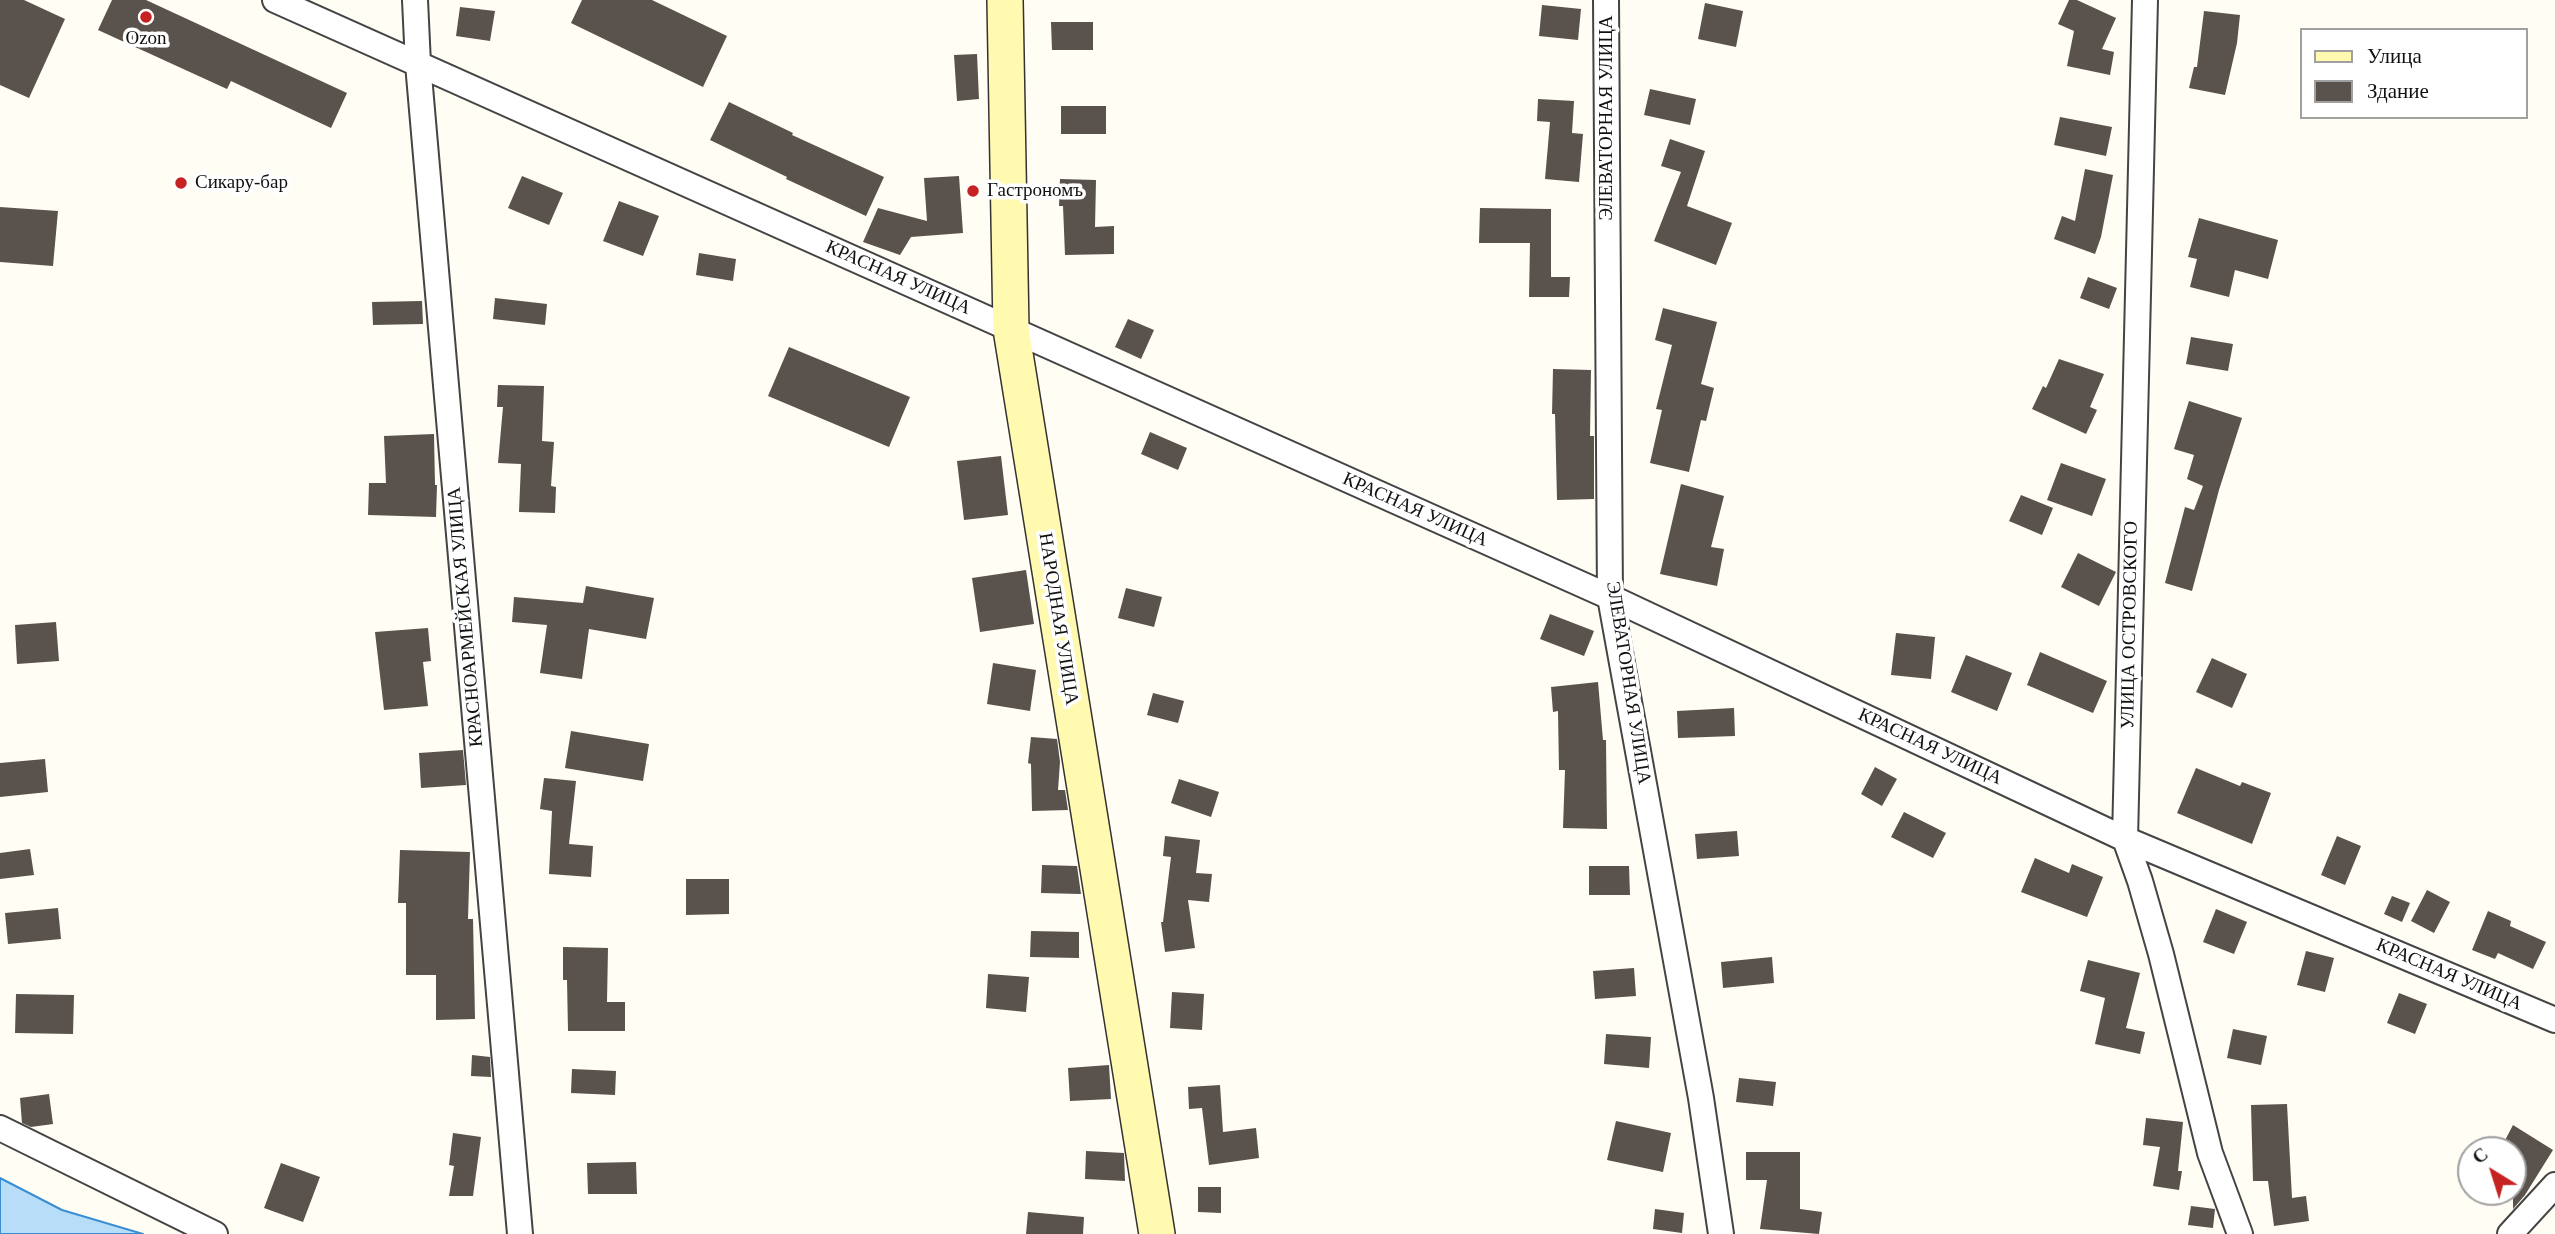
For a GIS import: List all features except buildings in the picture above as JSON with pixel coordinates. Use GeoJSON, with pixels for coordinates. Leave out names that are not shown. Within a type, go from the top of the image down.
{"type":"FeatureCollection","features":[{"type":"Feature","properties":{"kind":"main road","name":"НАРОДНАЯ УЛИЦА"},"geometry":{"type":"LineString","coordinates":[[1005,0],[1011,329],[1157,1234]]}},
{"type":"Feature","properties":{"kind":"street","name":"КРАСНАЯ УЛИЦА"},"geometry":{"type":"LineString","coordinates":[[275,0],[1610,597],[2125,839],[2555,1020]]}},
{"type":"Feature","properties":{"kind":"street","name":"КРАСНОАРМЕЙСКАЯ УЛИЦА"},"geometry":{"type":"LineString","coordinates":[[415,0],[418,64],[520,1234]]}},
{"type":"Feature","properties":{"kind":"street","name":"ЭЛЕВАТОРНАЯ УЛИЦА"},"geometry":{"type":"LineString","coordinates":[[1606,0],[1610,597],[1701,1098],[1720,1234]]}},
{"type":"Feature","properties":{"kind":"street","name":"УЛИЦА ОСТРОВСКОГО"},"geometry":{"type":"LineString","coordinates":[[2145,0],[2125,839],[2161,954],[2210,1153],[2240,1234]]}},
{"type":"Feature","properties":{"kind":"street"},"geometry":{"type":"LineString","coordinates":[[0,1128],[215,1234]]}},
{"type":"Feature","properties":{"kind":"street"},"geometry":{"type":"LineString","coordinates":[[2510,1234],[2555,1185]]}},
{"type":"Feature","properties":{"kind":"water"},"geometry":{"type":"Polygon","coordinates":[[[0,1178],[62,1210],[143,1234],[0,1234],[0,1178]]]}},
{"type":"Feature","properties":{"kind":"place","name":"Ozon"},"geometry":{"type":"Point","coordinates":[146,17]}},
{"type":"Feature","properties":{"kind":"place","name":"Сикару-бар"},"geometry":{"type":"Point","coordinates":[181,183]}},
{"type":"Feature","properties":{"kind":"place","name":"Гастрономъ"},"geometry":{"type":"Point","coordinates":[973,191]}}]}
